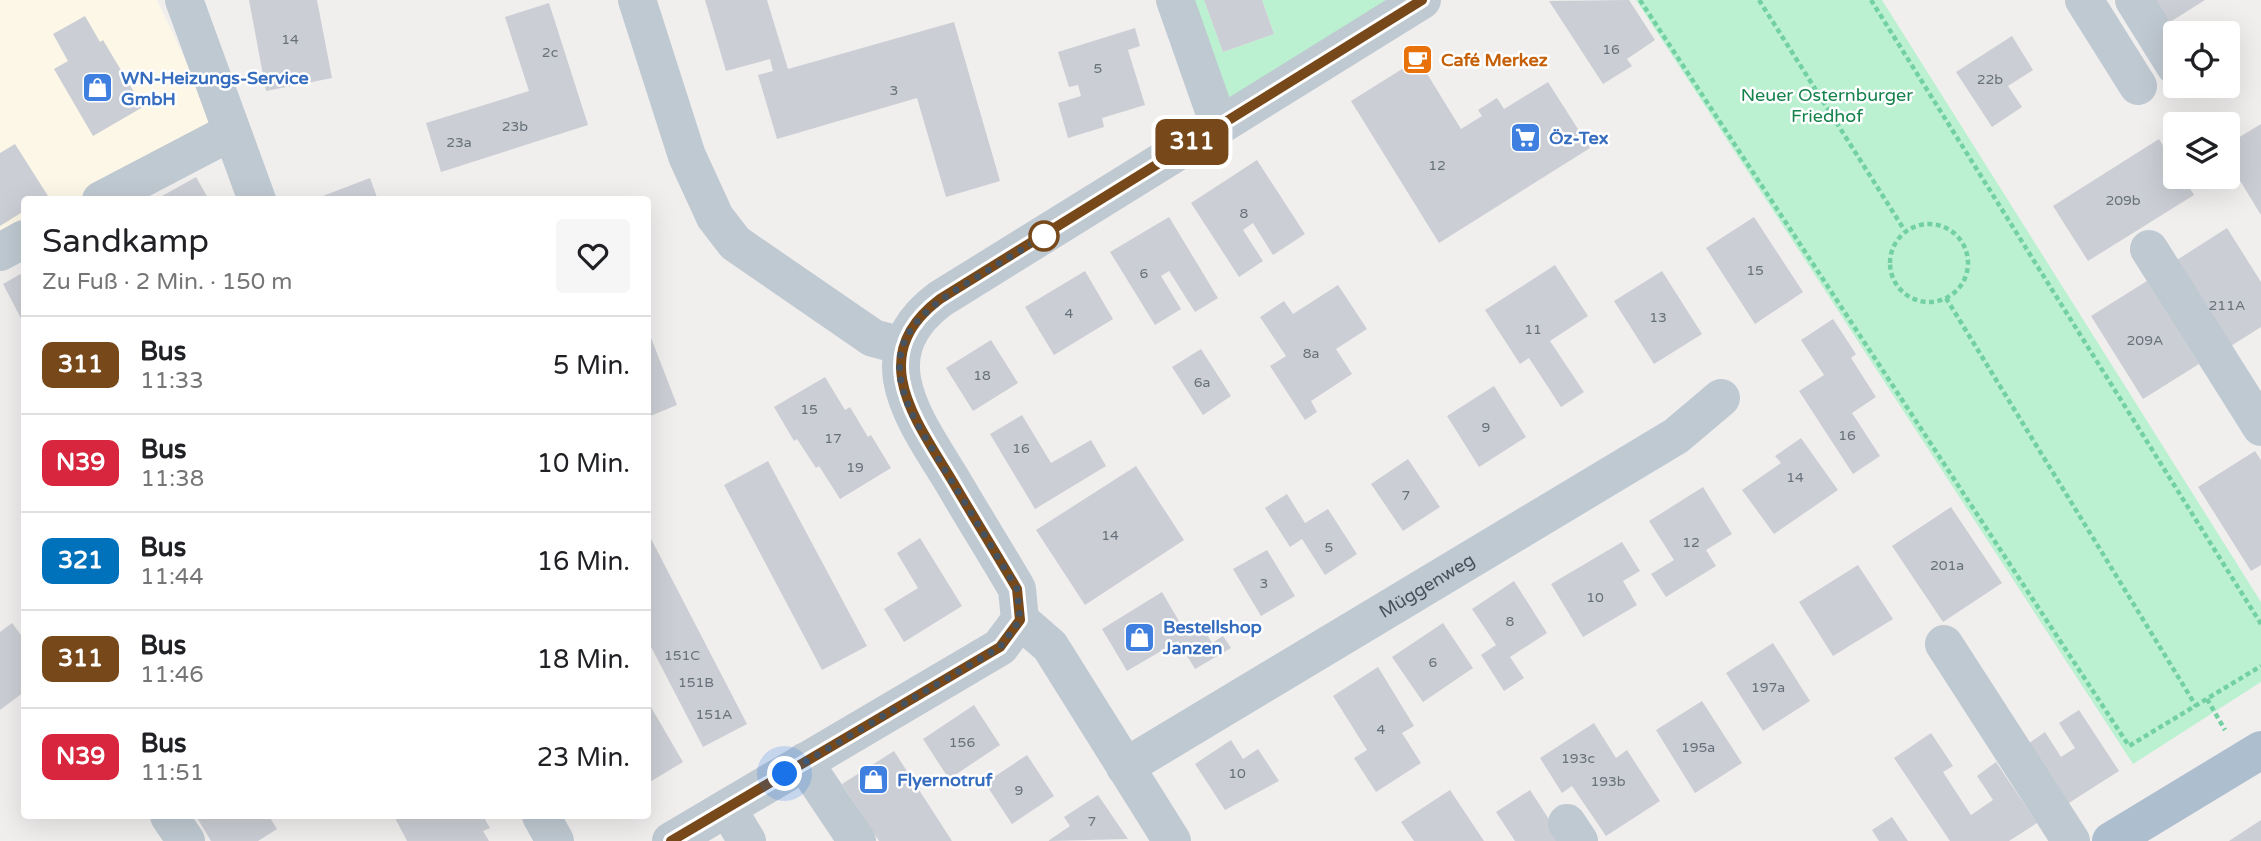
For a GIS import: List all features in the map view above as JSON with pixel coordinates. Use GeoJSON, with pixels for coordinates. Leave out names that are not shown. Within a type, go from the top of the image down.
{"type":"FeatureCollection","features":[{"type":"Feature","properties":{"kind":"main road"},"geometry":{"type":"LineString","coordinates":[[2111,841],[2261,750]]}},
{"type":"Feature","properties":{"kind":"street"},"geometry":{"type":"LineString","coordinates":[[184,0],[255,196]]}},
{"type":"Feature","properties":{"kind":"street"},"geometry":{"type":"LineString","coordinates":[[637,0],[687,156],[715,217],[735,243],[873,338],[903,346]]}},
{"type":"Feature","properties":{"kind":"street"},"geometry":{"type":"LineString","coordinates":[[1175,0],[1219,125]]}},
{"type":"Feature","properties":{"kind":"street"},"geometry":{"type":"LineString","coordinates":[[671,841],[1000,647],[1020,620],[1017,589],[907,404],[901,365],[903,346],[915,321],[940,299],[1422,0]]}},
{"type":"Feature","properties":{"kind":"street"},"geometry":{"type":"LineString","coordinates":[[2084,0],[2138,86]]}},
{"type":"Feature","properties":{"kind":"street"},"geometry":{"type":"LineString","coordinates":[[2134,0],[2163,47]]}},
{"type":"Feature","properties":{"kind":"street"},"geometry":{"type":"LineString","coordinates":[[109,196],[231,132]]}},
{"type":"Feature","properties":{"kind":"street"},"geometry":{"type":"LineString","coordinates":[[0,252],[21,241]]}},
{"type":"Feature","properties":{"kind":"street"},"geometry":{"type":"LineString","coordinates":[[2149,249],[2261,427]]}},
{"type":"Feature","properties":{"kind":"street","name":"Müggenweg"},"geometry":{"type":"LineString","coordinates":[[1125,767],[1676,436],[1721,398]]}},
{"type":"Feature","properties":{"kind":"street"},"geometry":{"type":"LineString","coordinates":[[1020,620],[1050,646],[1172,841]]}},
{"type":"Feature","properties":{"kind":"street"},"geometry":{"type":"LineString","coordinates":[[1944,644],[2071,841]]}},
{"type":"Feature","properties":{"kind":"street"},"geometry":{"type":"LineString","coordinates":[[804,762],[857,841]]}},
{"type":"Feature","properties":{"kind":"street"},"geometry":{"type":"LineString","coordinates":[[727,808],[747,841]]}},
{"type":"Feature","properties":{"kind":"street"},"geometry":{"type":"LineString","coordinates":[[171,819],[186,841]]}},
{"type":"Feature","properties":{"kind":"street"},"geometry":{"type":"LineString","coordinates":[[543,819],[555,841]]}},
{"type":"Feature","properties":{"kind":"path"},"geometry":{"type":"LineString","coordinates":[[1640,0],[2130,746],[2261,666]]}},
{"type":"Feature","properties":{"kind":"path"},"geometry":{"type":"LineString","coordinates":[[1759,0],[1905,231]]}},
{"type":"Feature","properties":{"kind":"path"},"geometry":{"type":"LineString","coordinates":[[1871,0],[2261,624]]}},
{"type":"Feature","properties":{"kind":"path"},"geometry":{"type":"LineString","coordinates":[[1933,223],[1951,230],[1965,245],[1969,261],[1966,276],[1959,289],[1946,298],[1920,302],[1907,296],[1894,283],[1889,264],[1890,252],[1905,231],[1919,224],[1933,223]]}},
{"type":"Feature","properties":{"kind":"path"},"geometry":{"type":"LineString","coordinates":[[1946,298],[2196,706]]}},
{"type":"Feature","properties":{"kind":"shaded area"},"geometry":{"type":"Polygon","coordinates":[[[0,0],[157,0],[227,148],[132,196],[21,196],[21,252],[0,263],[0,0]]]}},
{"type":"Feature","properties":{"kind":"green space"},"geometry":{"type":"Polygon","coordinates":[[[1190,0],[1204,0],[1223,52],[1274,34],[1262,0],[1393,0],[1229,103],[1190,0]]]}},
{"type":"Feature","properties":{"kind":"green space","name":"Neuer Osternburger Friedhof"},"geometry":{"type":"Polygon","coordinates":[[[1636,0],[1882,0],[2261,602],[2261,682],[2133,764],[1636,0]]]}},
{"type":"Feature","properties":{"kind":"building"},"geometry":{"type":"Polygon","coordinates":[[[249,0],[317,0],[332,78],[266,91],[249,0]]]}},
{"type":"Feature","properties":{"kind":"building"},"geometry":{"type":"Polygon","coordinates":[[[705,0],[767,0],[788,69],[954,22],[1000,181],[946,197],[917,98],[777,139],[758,75],[773,71],[770,59],[726,71],[705,0]]]}},
{"type":"Feature","properties":{"kind":"building"},"geometry":{"type":"Polygon","coordinates":[[[1204,0],[1262,0],[1274,34],[1223,52],[1204,0]]]}},
{"type":"Feature","properties":{"kind":"building"},"geometry":{"type":"Polygon","coordinates":[[[1629,0],[1655,40],[1627,59],[1632,66],[1603,84],[1549,1],[1629,0]]]}},
{"type":"Feature","properties":{"kind":"building"},"geometry":{"type":"Polygon","coordinates":[[[2151,0],[2205,0],[2172,21],[2165,21],[2151,0]]]}},
{"type":"Feature","properties":{"kind":"building"},"geometry":{"type":"Polygon","coordinates":[[[549,3],[588,125],[441,172],[426,123],[529,91],[505,17],[549,3]]]}},
{"type":"Feature","properties":{"kind":"building","name":"WN-Heizungs-Service GmbH"},"geometry":{"type":"Polygon","coordinates":[[[85,16],[100,42],[103,40],[143,107],[93,136],[54,69],[68,61],[53,34],[85,16]]]}},
{"type":"Feature","properties":{"kind":"building"},"geometry":{"type":"Polygon","coordinates":[[[1135,28],[1140,46],[1128,50],[1145,105],[1102,118],[1104,127],[1068,138],[1058,103],[1081,96],[1078,85],[1069,87],[1058,52],[1135,28]]]}},
{"type":"Feature","properties":{"kind":"building"},"geometry":{"type":"Polygon","coordinates":[[[2012,36],[2033,70],[2008,86],[2022,107],[1992,127],[1956,72],[2012,36]]]}},
{"type":"Feature","properties":{"kind":"building"},"geometry":{"type":"Polygon","coordinates":[[[1418,59],[1461,129],[1482,116],[1478,110],[1497,98],[1504,109],[1548,82],[1590,148],[1439,243],[1351,101],[1418,59]]]}},
{"type":"Feature","properties":{"kind":"building"},"geometry":{"type":"Polygon","coordinates":[[[2261,124],[2261,215],[2240,181],[2240,137],[2261,124]]]}},
{"type":"Feature","properties":{"kind":"building"},"geometry":{"type":"Polygon","coordinates":[[[2159,139],[2163,146],[2163,189],[2190,189],[2194,195],[2088,261],[2053,206],[2159,139]]]}},
{"type":"Feature","properties":{"kind":"building"},"geometry":{"type":"Polygon","coordinates":[[[15,144],[48,196],[21,196],[21,213],[0,226],[0,153],[15,144]]]}},
{"type":"Feature","properties":{"kind":"building"},"geometry":{"type":"Polygon","coordinates":[[[1257,160],[1305,234],[1273,255],[1253,223],[1243,230],[1263,261],[1239,277],[1191,203],[1257,160]]]}},
{"type":"Feature","properties":{"kind":"building"},"geometry":{"type":"Polygon","coordinates":[[[196,177],[207,196],[162,196],[196,177]]]}},
{"type":"Feature","properties":{"kind":"building"},"geometry":{"type":"Polygon","coordinates":[[[370,178],[377,196],[323,196],[370,178]]]}},
{"type":"Feature","properties":{"kind":"building"},"geometry":{"type":"Polygon","coordinates":[[[1169,217],[1218,298],[1195,312],[1169,271],[1161,276],[1181,309],[1155,325],[1110,252],[1169,217]]]}},
{"type":"Feature","properties":{"kind":"building"},"geometry":{"type":"Polygon","coordinates":[[[1754,217],[1803,292],[1755,324],[1706,248],[1754,217]]]}},
{"type":"Feature","properties":{"kind":"building"},"geometry":{"type":"Polygon","coordinates":[[[2227,228],[2261,282],[2261,327],[2223,351],[2169,265],[2227,228]]]}},
{"type":"Feature","properties":{"kind":"building"},"geometry":{"type":"Polygon","coordinates":[[[1555,265],[1588,316],[1550,341],[1584,392],[1561,407],[1529,358],[1520,364],[1485,310],[1555,265]]]}},
{"type":"Feature","properties":{"kind":"building"},"geometry":{"type":"Polygon","coordinates":[[[1085,271],[1113,319],[1054,355],[1025,307],[1085,271]]]}},
{"type":"Feature","properties":{"kind":"building"},"geometry":{"type":"Polygon","coordinates":[[[1662,271],[1702,334],[1654,364],[1614,301],[1662,271]]]}},
{"type":"Feature","properties":{"kind":"building"},"geometry":{"type":"Polygon","coordinates":[[[21,274],[21,318],[3,284],[21,274]]]}},
{"type":"Feature","properties":{"kind":"building"},"geometry":{"type":"Polygon","coordinates":[[[2147,281],[2199,364],[2143,399],[2091,316],[2147,281]]]}},
{"type":"Feature","properties":{"kind":"building"},"geometry":{"type":"Polygon","coordinates":[[[1338,285],[1367,329],[1336,349],[1352,374],[1311,401],[1317,412],[1305,420],[1270,366],[1286,356],[1260,317],[1284,301],[1293,314],[1338,285]]]}},
{"type":"Feature","properties":{"kind":"building"},"geometry":{"type":"Polygon","coordinates":[[[1833,319],[1856,354],[1851,358],[1876,397],[1852,413],[1880,456],[1853,474],[1799,391],[1824,375],[1801,340],[1833,319]]]}},
{"type":"Feature","properties":{"kind":"building"},"geometry":{"type":"Polygon","coordinates":[[[651,338],[677,405],[651,416],[651,338]]]}},
{"type":"Feature","properties":{"kind":"building"},"geometry":{"type":"Polygon","coordinates":[[[991,340],[1018,383],[973,411],[946,368],[991,340]]]}},
{"type":"Feature","properties":{"kind":"building"},"geometry":{"type":"Polygon","coordinates":[[[1201,349],[1231,396],[1203,415],[1172,367],[1201,349]]]}},
{"type":"Feature","properties":{"kind":"building"},"geometry":{"type":"Polygon","coordinates":[[[825,377],[845,410],[850,407],[868,437],[871,435],[891,468],[840,499],[819,466],[816,468],[797,439],[794,441],[774,407],[825,377]]]}},
{"type":"Feature","properties":{"kind":"building"},"geometry":{"type":"Polygon","coordinates":[[[1494,386],[1526,437],[1479,467],[1447,416],[1494,386]]]}},
{"type":"Feature","properties":{"kind":"building"},"geometry":{"type":"Polygon","coordinates":[[[1022,415],[1051,463],[1091,440],[1106,466],[1035,509],[990,434],[1022,415]]]}},
{"type":"Feature","properties":{"kind":"building"},"geometry":{"type":"Polygon","coordinates":[[[1801,438],[1838,490],[1774,534],[1742,490],[1781,463],[1775,456],[1801,438]]]}},
{"type":"Feature","properties":{"kind":"building"},"geometry":{"type":"Polygon","coordinates":[[[2255,451],[2261,460],[2261,565],[2251,571],[2198,487],[2255,451]]]}},
{"type":"Feature","properties":{"kind":"building"},"geometry":{"type":"Polygon","coordinates":[[[1408,459],[1440,507],[1403,531],[1371,484],[1408,459]]]}},
{"type":"Feature","properties":{"kind":"building"},"geometry":{"type":"Polygon","coordinates":[[[768,461],[867,646],[822,670],[724,485],[768,461]]]}},
{"type":"Feature","properties":{"kind":"building"},"geometry":{"type":"Polygon","coordinates":[[[1136,466],[1184,540],[1085,605],[1036,530],[1136,466]]]}},
{"type":"Feature","properties":{"kind":"building"},"geometry":{"type":"Polygon","coordinates":[[[1703,487],[1732,534],[1706,550],[1716,566],[1666,597],[1651,574],[1674,560],[1649,521],[1703,487]]]}},
{"type":"Feature","properties":{"kind":"building"},"geometry":{"type":"Polygon","coordinates":[[[1287,494],[1305,523],[1328,509],[1357,554],[1325,575],[1302,539],[1290,547],[1265,508],[1287,494]]]}},
{"type":"Feature","properties":{"kind":"building"},"geometry":{"type":"Polygon","coordinates":[[[1951,507],[2002,583],[1943,622],[1892,546],[1951,507]]]}},
{"type":"Feature","properties":{"kind":"building"},"geometry":{"type":"Polygon","coordinates":[[[920,538],[962,606],[904,642],[884,609],[918,588],[897,553],[920,538]]]}},
{"type":"Feature","properties":{"kind":"building"},"geometry":{"type":"Polygon","coordinates":[[[651,539],[747,724],[703,747],[651,647],[651,539]]]}},
{"type":"Feature","properties":{"kind":"building"},"geometry":{"type":"Polygon","coordinates":[[[1622,542],[1640,571],[1623,581],[1637,605],[1583,637],[1551,584],[1622,542]]]}},
{"type":"Feature","properties":{"kind":"building"},"geometry":{"type":"Polygon","coordinates":[[[1267,550],[1295,596],[1261,616],[1233,569],[1267,550]]]}},
{"type":"Feature","properties":{"kind":"building"},"geometry":{"type":"Polygon","coordinates":[[[1858,565],[1893,619],[1833,656],[1799,602],[1858,565]]]}},
{"type":"Feature","properties":{"kind":"building"},"geometry":{"type":"Polygon","coordinates":[[[1514,581],[1547,633],[1510,657],[1524,678],[1504,691],[1481,655],[1496,645],[1472,609],[1514,581]]]}},
{"type":"Feature","properties":{"kind":"building"},"geometry":{"type":"Polygon","coordinates":[[[1162,592],[1187,635],[1202,626],[1212,643],[1223,636],[1231,648],[1195,669],[1178,641],[1127,671],[1102,629],[1162,592]]]}},
{"type":"Feature","properties":{"kind":"building"},"geometry":{"type":"Polygon","coordinates":[[[12,623],[21,635],[21,694],[0,710],[0,632],[12,623]]]}},
{"type":"Feature","properties":{"kind":"building"},"geometry":{"type":"Polygon","coordinates":[[[1443,623],[1473,668],[1423,702],[1392,657],[1443,623]]]}},
{"type":"Feature","properties":{"kind":"building"},"geometry":{"type":"Polygon","coordinates":[[[1773,643],[1810,701],[1763,731],[1726,673],[1773,643]]]}},
{"type":"Feature","properties":{"kind":"building"},"geometry":{"type":"Polygon","coordinates":[[[1378,667],[1414,726],[1402,733],[1421,763],[1376,792],[1354,758],[1367,750],[1333,696],[1378,667]]]}},
{"type":"Feature","properties":{"kind":"building"},"geometry":{"type":"Polygon","coordinates":[[[1702,701],[1742,763],[1695,793],[1656,730],[1702,701]]]}},
{"type":"Feature","properties":{"kind":"building"},"geometry":{"type":"Polygon","coordinates":[[[974,705],[1000,745],[949,779],[923,739],[974,705]]]}},
{"type":"Feature","properties":{"kind":"building"},"geometry":{"type":"Polygon","coordinates":[[[651,707],[683,762],[651,781],[651,707]]]}},
{"type":"Feature","properties":{"kind":"building"},"geometry":{"type":"Polygon","coordinates":[[[2079,710],[2119,771],[2061,808],[2022,748],[2045,732],[2061,757],[2075,748],[2059,723],[2079,710]]]}},
{"type":"Feature","properties":{"kind":"building"},"geometry":{"type":"Polygon","coordinates":[[[1594,723],[1616,758],[1627,750],[1660,801],[1606,836],[1572,786],[1562,793],[1540,758],[1594,723]]]}},
{"type":"Feature","properties":{"kind":"building"},"geometry":{"type":"Polygon","coordinates":[[[1931,733],[1953,766],[1943,772],[1971,815],[1993,800],[1977,776],[1996,762],[2037,823],[2009,841],[1950,841],[1894,758],[1931,733]]]}},
{"type":"Feature","properties":{"kind":"building"},"geometry":{"type":"Polygon","coordinates":[[[1231,740],[1243,759],[1258,749],[1279,781],[1225,810],[1195,764],[1231,740]]]}},
{"type":"Feature","properties":{"kind":"building"},"geometry":{"type":"Polygon","coordinates":[[[894,751],[952,841],[879,841],[842,784],[894,751]]]}},
{"type":"Feature","properties":{"kind":"building"},"geometry":{"type":"Polygon","coordinates":[[[1027,755],[1054,796],[1012,824],[985,783],[1027,755]]]}},
{"type":"Feature","properties":{"kind":"building"},"geometry":{"type":"Polygon","coordinates":[[[1450,790],[1484,841],[1414,841],[1401,822],[1450,790]]]}},
{"type":"Feature","properties":{"kind":"building"},"geometry":{"type":"Polygon","coordinates":[[[1530,790],[1563,841],[1515,841],[1496,812],[1530,790]]]}},
{"type":"Feature","properties":{"kind":"building"},"geometry":{"type":"Polygon","coordinates":[[[1098,795],[1128,839],[1048,841],[1070,826],[1064,817],[1098,795]]]}},
{"type":"Feature","properties":{"kind":"building"},"geometry":{"type":"Polygon","coordinates":[[[1892,817],[1908,841],[1879,841],[1872,830],[1892,817]]]}},
{"type":"Feature","properties":{"kind":"building"},"geometry":{"type":"Polygon","coordinates":[[[198,819],[271,819],[277,829],[258,841],[211,841],[198,819]]]}},
{"type":"Feature","properties":{"kind":"building"},"geometry":{"type":"Polygon","coordinates":[[[396,819],[485,819],[490,828],[483,831],[489,841],[407,841],[396,819]]]}},
{"type":"Feature","properties":{"kind":"building"},"geometry":{"type":"Polygon","coordinates":[[[2261,820],[2261,841],[2229,841],[2261,820]]]}},
{"type":"Feature","properties":{"kind":"bus line","name":"311"},"geometry":{"type":"LineString","coordinates":[[671,841],[1000,647],[1020,620],[1017,589],[907,404],[901,365],[903,346],[915,321],[940,299],[1422,0]]}},
{"type":"Feature","properties":{"kind":"place","name":"Café Merkez"},"geometry":{"type":"Point","coordinates":[1418,60]}},
{"type":"Feature","properties":{"kind":"place","name":"WN-Heizungs-Service GmbH"},"geometry":{"type":"Point","coordinates":[98,88]}},
{"type":"Feature","properties":{"kind":"place","name":"Öz-Tex"},"geometry":{"type":"Point","coordinates":[1526,138]}},
{"type":"Feature","properties":{"kind":"place","name":"Bestellshop Janzen"},"geometry":{"type":"Point","coordinates":[1140,637]}},
{"type":"Feature","properties":{"kind":"place","name":"Flyernotruf"},"geometry":{"type":"Point","coordinates":[874,780]}},
{"type":"Feature","properties":{"kind":"route"},"geometry":{"type":"LineString","coordinates":[[785,774],[1000,647],[1020,620],[1017,589],[907,404],[901,365],[903,346],[909,331],[925,310],[1050,232],[1044,236]]}}]}
